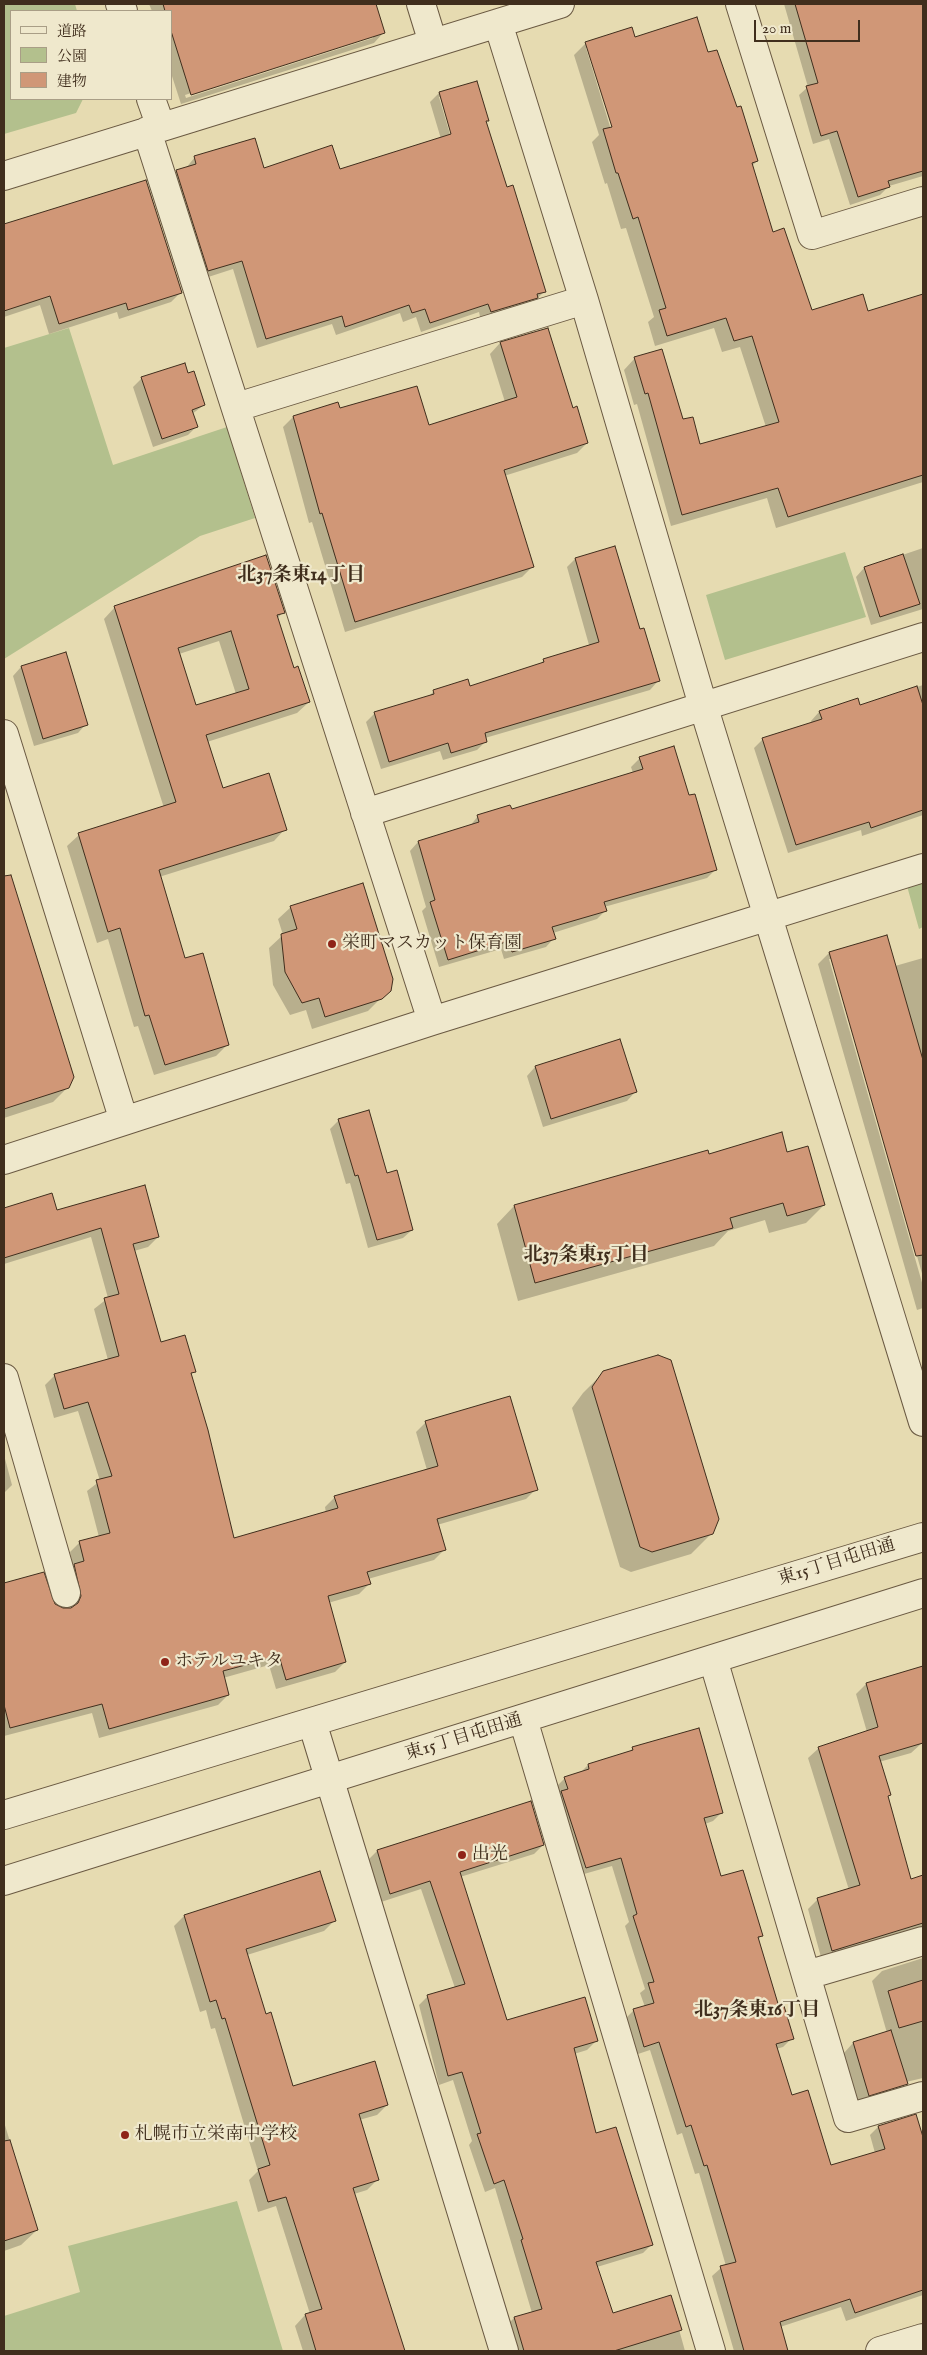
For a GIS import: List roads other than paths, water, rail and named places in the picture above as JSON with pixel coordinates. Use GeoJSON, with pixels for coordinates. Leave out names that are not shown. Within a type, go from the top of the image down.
{"type":"FeatureCollection","features":[{"type":"Feature","properties":{"kind":"street"},"geometry":{"type":"LineString","coordinates":[[422,4],[433,43]]}},
{"type":"Feature","properties":{"kind":"street"},"geometry":{"type":"LineString","coordinates":[[4,176],[560,4]]}},
{"type":"Feature","properties":{"kind":"street"},"geometry":{"type":"LineString","coordinates":[[740,4],[812,235],[923,201]]}},
{"type":"Feature","properties":{"kind":"street"},"geometry":{"type":"LineString","coordinates":[[498,23],[584,300],[704,707],[923,1422]]}},
{"type":"Feature","properties":{"kind":"street"},"geometry":{"type":"LineString","coordinates":[[151,100],[154,129],[237,407],[432,1020]]}},
{"type":"Feature","properties":{"kind":"street"},"geometry":{"type":"LineString","coordinates":[[237,407],[584,300]]}},
{"type":"Feature","properties":{"kind":"street"},"geometry":{"type":"LineString","coordinates":[[365,814],[923,637]]}},
{"type":"Feature","properties":{"kind":"street"},"geometry":{"type":"LineString","coordinates":[[4,734],[124,1121]]}},
{"type":"Feature","properties":{"kind":"street"},"geometry":{"type":"LineString","coordinates":[[4,1160],[432,1020],[923,868]]}},
{"type":"Feature","properties":{"kind":"street"},"geometry":{"type":"LineString","coordinates":[[4,1378],[66,1593]]}},
{"type":"Feature","properties":{"kind":"street","name":"東15丁目屯田通"},"geometry":{"type":"LineString","coordinates":[[4,1815],[923,1537]]}},
{"type":"Feature","properties":{"kind":"street","name":"東15丁目屯田通"},"geometry":{"type":"LineString","coordinates":[[4,1881],[923,1593]]}},
{"type":"Feature","properties":{"kind":"street"},"geometry":{"type":"LineString","coordinates":[[713,1659],[848,2118],[923,2096]]}},
{"type":"Feature","properties":{"kind":"street"},"geometry":{"type":"LineString","coordinates":[[523,1719],[710,2351]]}},
{"type":"Feature","properties":{"kind":"street"},"geometry":{"type":"LineString","coordinates":[[312,1722],[328,1780],[504,2351]]}},
{"type":"Feature","properties":{"kind":"street"},"geometry":{"type":"LineString","coordinates":[[807,1976],[923,1942]]}},
{"type":"Feature","properties":{"kind":"street"},"geometry":{"type":"LineString","coordinates":[[880,2351],[923,2338]]}},
{"type":"Feature","properties":{"kind":"place","name":"栄町マスカット保育園"},"geometry":{"type":"Point","coordinates":[332,944]}},
{"type":"Feature","properties":{"kind":"place","name":"ホテルユキタ"},"geometry":{"type":"Point","coordinates":[165,1662]}},
{"type":"Feature","properties":{"kind":"place","name":"出光"},"geometry":{"type":"Point","coordinates":[462,1855]}},
{"type":"Feature","properties":{"kind":"place","name":"札幌市立栄南中学校"},"geometry":{"type":"Point","coordinates":[125,2135]}},
{"type":"Feature","properties":{"kind":"district","name":"北37条東14丁目"},"geometry":{"type":"Point","coordinates":[301,576]}},
{"type":"Feature","properties":{"kind":"district","name":"北37条東15丁目"},"geometry":{"type":"Point","coordinates":[586,1256]}},
{"type":"Feature","properties":{"kind":"district","name":"北37条東16丁目"},"geometry":{"type":"Point","coordinates":[757,2011]}}]}
